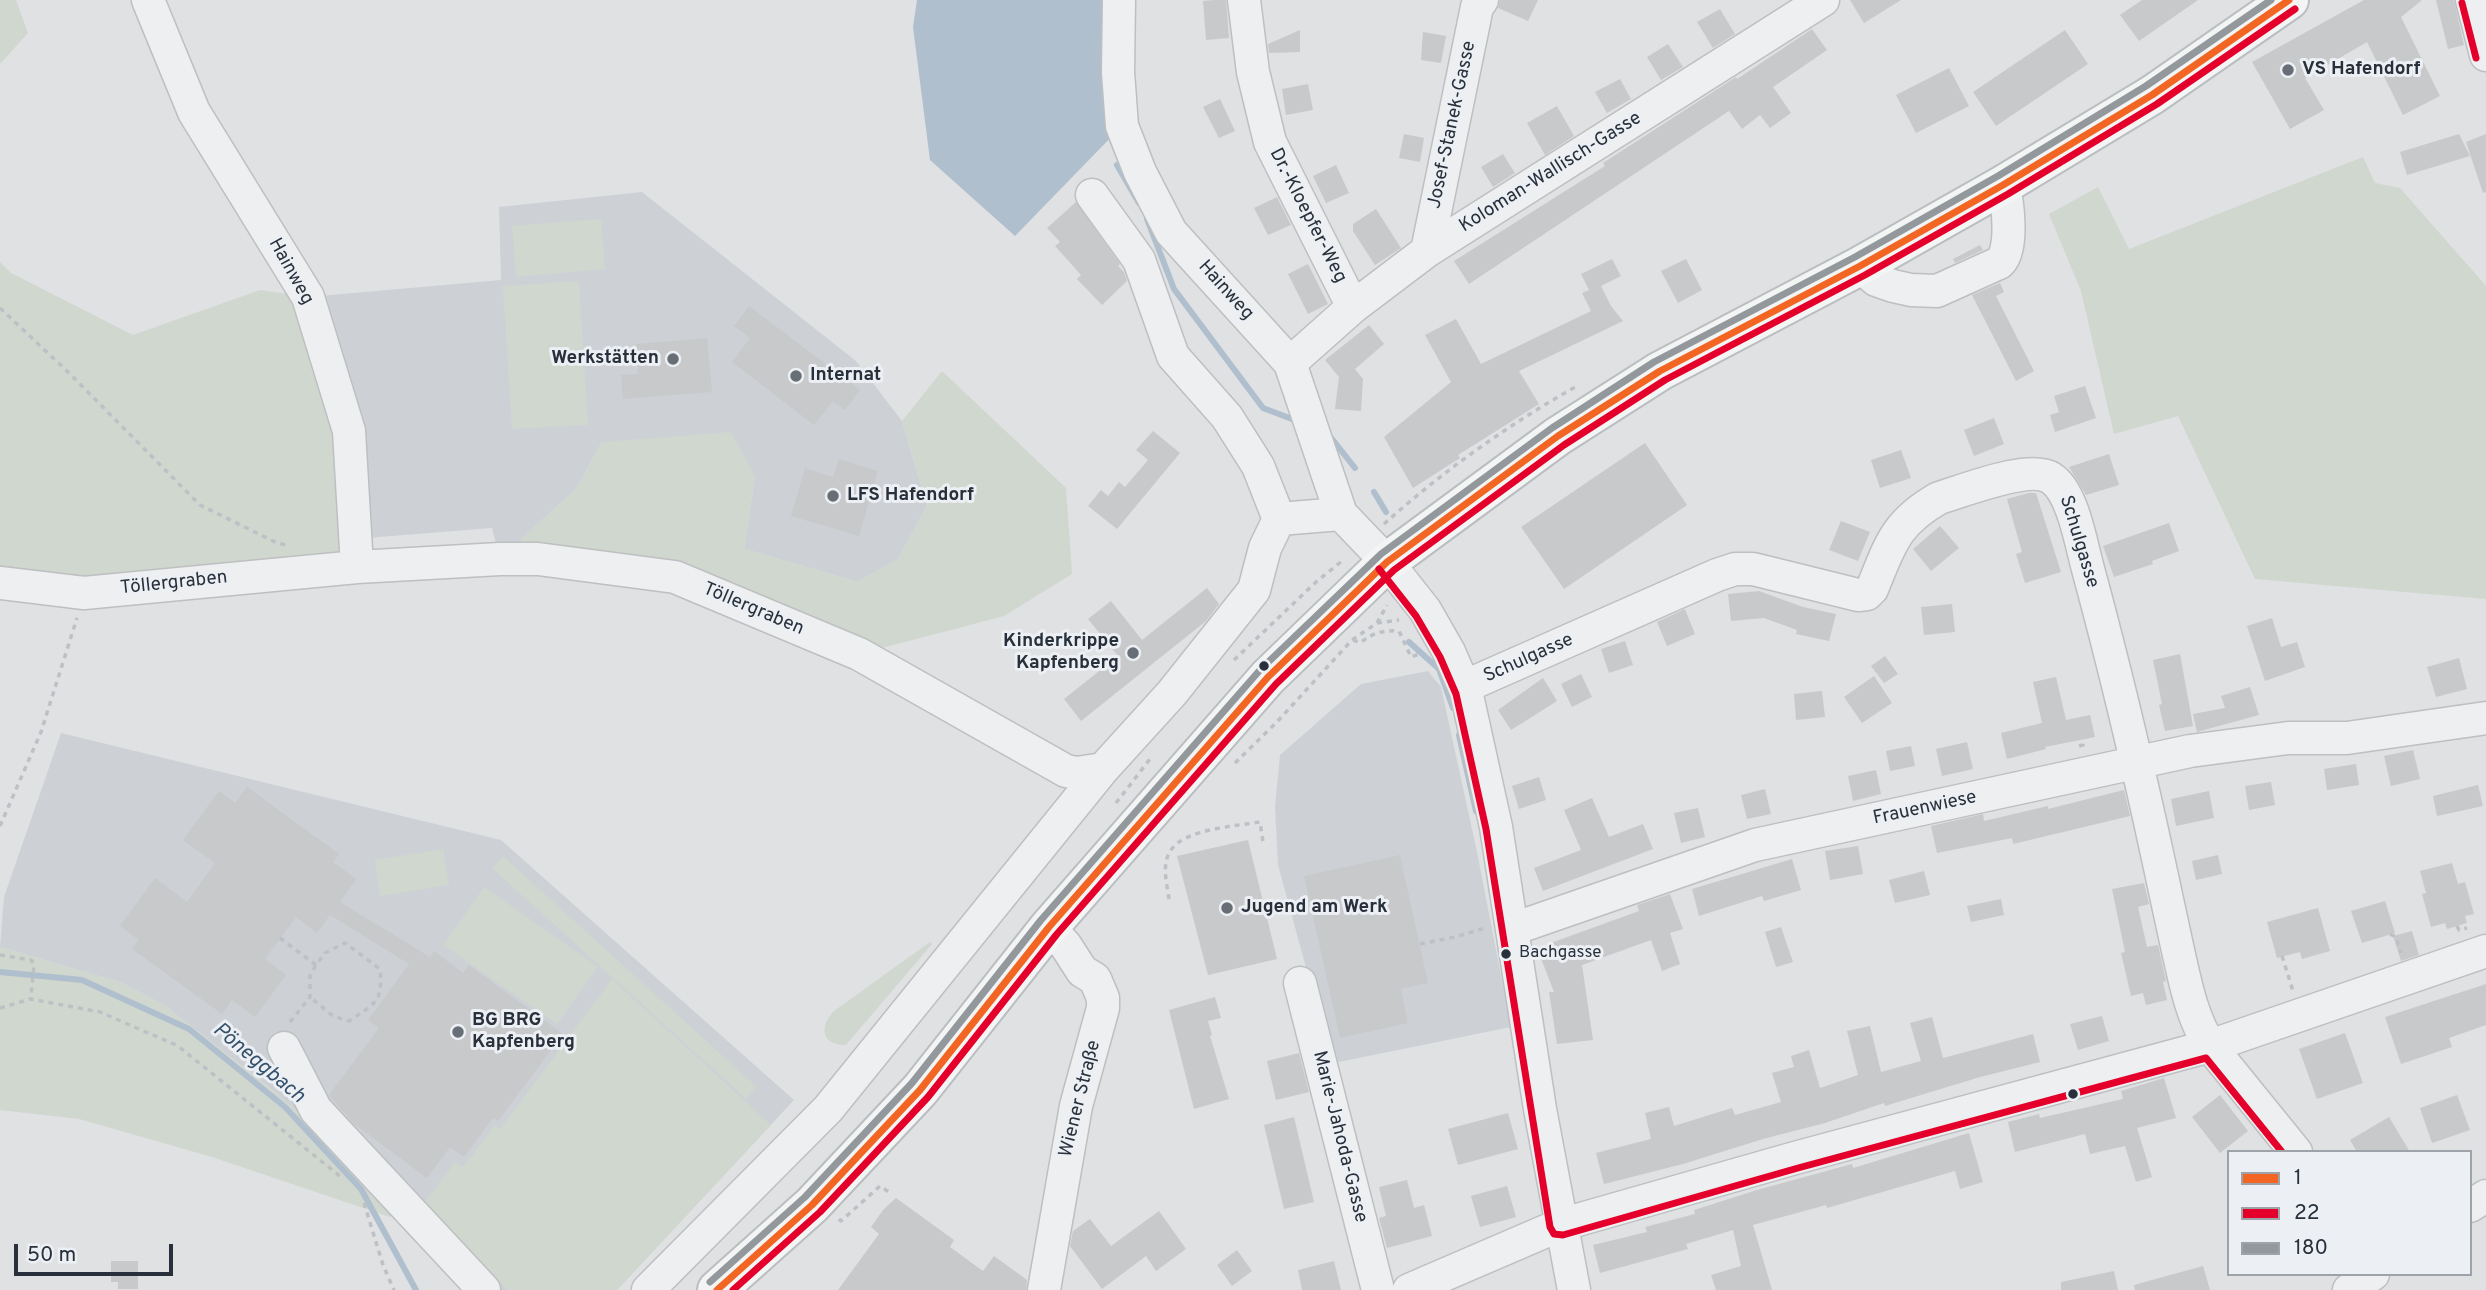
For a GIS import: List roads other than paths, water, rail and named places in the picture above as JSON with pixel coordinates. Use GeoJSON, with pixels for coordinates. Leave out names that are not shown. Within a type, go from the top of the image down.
{"type":"FeatureCollection","features":[{"type":"Feature","properties":{"kind":"main road"},"geometry":{"type":"LineString","coordinates":[[716,1290],[812,1205],[920,1090],[1049,927],[1268,677],[1387,562],[1558,436],[1648,379],[1860,266],[2003,184],[2152,94],[2288,0]]}},
{"type":"Feature","properties":{"kind":"street","name":"Hainweg"},"geometry":{"type":"LineString","coordinates":[[148,0],[194,112],[307,297],[349,431],[357,567]]}},
{"type":"Feature","properties":{"kind":"street","name":"Hainweg"},"geometry":{"type":"LineString","coordinates":[[1119,0],[1118,72],[1122,126],[1140,172],[1171,232],[1290,363],[1341,514],[1387,562]]}},
{"type":"Feature","properties":{"kind":"street","name":"Dr.-Kloepfer-Weg"},"geometry":{"type":"LineString","coordinates":[[1244,0],[1253,72],[1270,142],[1353,307]]}},
{"type":"Feature","properties":{"kind":"street","name":"Josef-Stanek-Gasse"},"geometry":{"type":"LineString","coordinates":[[1427,251],[1478,7],[1482,0]]}},
{"type":"Feature","properties":{"kind":"street","name":"Koloman-Wallisch-Gasse"},"geometry":{"type":"LineString","coordinates":[[1290,363],[1353,307],[1427,251],[1823,0]]}},
{"type":"Feature","properties":{"kind":"street"},"geometry":{"type":"LineString","coordinates":[[2472,0],[2486,55]]}},
{"type":"Feature","properties":{"kind":"street"},"geometry":{"type":"LineString","coordinates":[[1860,266],[1876,281],[1911,290],[1937,291],[1999,263],[2005,257],[2007,249],[2008,204],[2003,184]]}},
{"type":"Feature","properties":{"kind":"street"},"geometry":{"type":"LineString","coordinates":[[648,1290],[828,1109],[1102,769],[1172,693],[1251,595],[1265,548],[1279,519],[1258,466],[1227,417],[1173,356],[1139,260],[1092,195]]}},
{"type":"Feature","properties":{"kind":"street","name":"Schulgasse"},"geometry":{"type":"LineString","coordinates":[[1466,691],[1475,682],[1735,569],[1753,569],[1858,595],[1867,594],[1872,589],[1897,532],[1930,503],[2021,474],[2040,473],[2050,476],[2064,492],[2075,522],[2138,766],[2186,988],[2198,1028],[2294,1150]]}},
{"type":"Feature","properties":{"kind":"street"},"geometry":{"type":"LineString","coordinates":[[1279,519],[1341,514]]}},
{"type":"Feature","properties":{"kind":"street","name":"Töllergraben"},"geometry":{"type":"LineString","coordinates":[[0,583],[84,593],[357,567],[500,559],[538,559],[676,577],[859,654],[1066,771],[1077,773],[1102,769]]}},
{"type":"Feature","properties":{"kind":"street"},"geometry":{"type":"LineString","coordinates":[[1387,562],[1425,610],[1449,652],[1466,691],[1494,815],[1540,1109],[1574,1290]]}},
{"type":"Feature","properties":{"kind":"street","name":"Frauenwiese"},"geometry":{"type":"LineString","coordinates":[[1513,929],[1755,845],[2138,766],[2190,751],[2288,738],[2347,738],[2486,718]]}},
{"type":"Feature","properties":{"kind":"street","name":"Wiener Straße"},"geometry":{"type":"LineString","coordinates":[[1044,1290],[1076,1105],[1104,1008],[1095,979],[1082,971],[1066,946],[1049,927]]}},
{"type":"Feature","properties":{"kind":"street"},"geometry":{"type":"LineString","coordinates":[[1409,1290],[1560,1225],[1795,1158],[2210,1046],[2481,938]]}},
{"type":"Feature","properties":{"kind":"street","name":"Marie-Jahoda-Gasse"},"geometry":{"type":"LineString","coordinates":[[1300,983],[1378,1290]]}},
{"type":"Feature","properties":{"kind":"street"},"geometry":{"type":"LineString","coordinates":[[285,1048],[316,1110],[484,1290]]}},
{"type":"Feature","properties":{"kind":"street"},"geometry":{"type":"LineString","coordinates":[[2349,1290],[2370,1276]]}},
{"type":"Feature","properties":{"kind":"water"},"geometry":{"type":"Polygon","coordinates":[[[917,0],[1108,0],[1119,129],[1015,236],[930,160],[913,27],[917,0]]]}},
{"type":"Feature","properties":{"kind":"waterway"},"geometry":{"type":"LineString","coordinates":[[1117,165],[1139,203]]}},
{"type":"Feature","properties":{"kind":"waterway"},"geometry":{"type":"LineString","coordinates":[[1147,219],[1174,289],[1263,408],[1292,419]]}},
{"type":"Feature","properties":{"kind":"waterway"},"geometry":{"type":"LineString","coordinates":[[1332,439],[1355,468]]}},
{"type":"Feature","properties":{"kind":"waterway"},"geometry":{"type":"LineString","coordinates":[[1374,492],[1386,512]]}},
{"type":"Feature","properties":{"kind":"waterway"},"geometry":{"type":"LineString","coordinates":[[1409,642],[1439,669],[1453,708]]}},
{"type":"Feature","properties":{"kind":"waterway"},"geometry":{"type":"LineString","coordinates":[[1459,735],[1476,811]]}},
{"type":"Feature","properties":{"kind":"waterway","name":"Pöneggbach"},"geometry":{"type":"LineString","coordinates":[[0,972],[82,980],[189,1029],[285,1107],[361,1189],[416,1290]]}},
{"type":"Feature","properties":{"kind":"place","name":"VS Hafendorf"},"geometry":{"type":"Point","coordinates":[2288,70]}},
{"type":"Feature","properties":{"kind":"place","name":"Werkstätten"},"geometry":{"type":"Point","coordinates":[673,359]}},
{"type":"Feature","properties":{"kind":"place","name":"Internat"},"geometry":{"type":"Point","coordinates":[796,376]}},
{"type":"Feature","properties":{"kind":"place","name":"LFS Hafendorf"},"geometry":{"type":"Point","coordinates":[833,496]}},
{"type":"Feature","properties":{"kind":"place","name":"Kinderkrippe Kapfenberg"},"geometry":{"type":"Point","coordinates":[1133,653]}},
{"type":"Feature","properties":{"kind":"place","name":"Jugend am Werk"},"geometry":{"type":"Point","coordinates":[1227,908]}},
{"type":"Feature","properties":{"kind":"place","name":"Bachgasse"},"geometry":{"type":"Point","coordinates":[1506,954]}},
{"type":"Feature","properties":{"kind":"place","name":"BG BRG Kapfenberg"},"geometry":{"type":"Point","coordinates":[458,1032]}}]}
